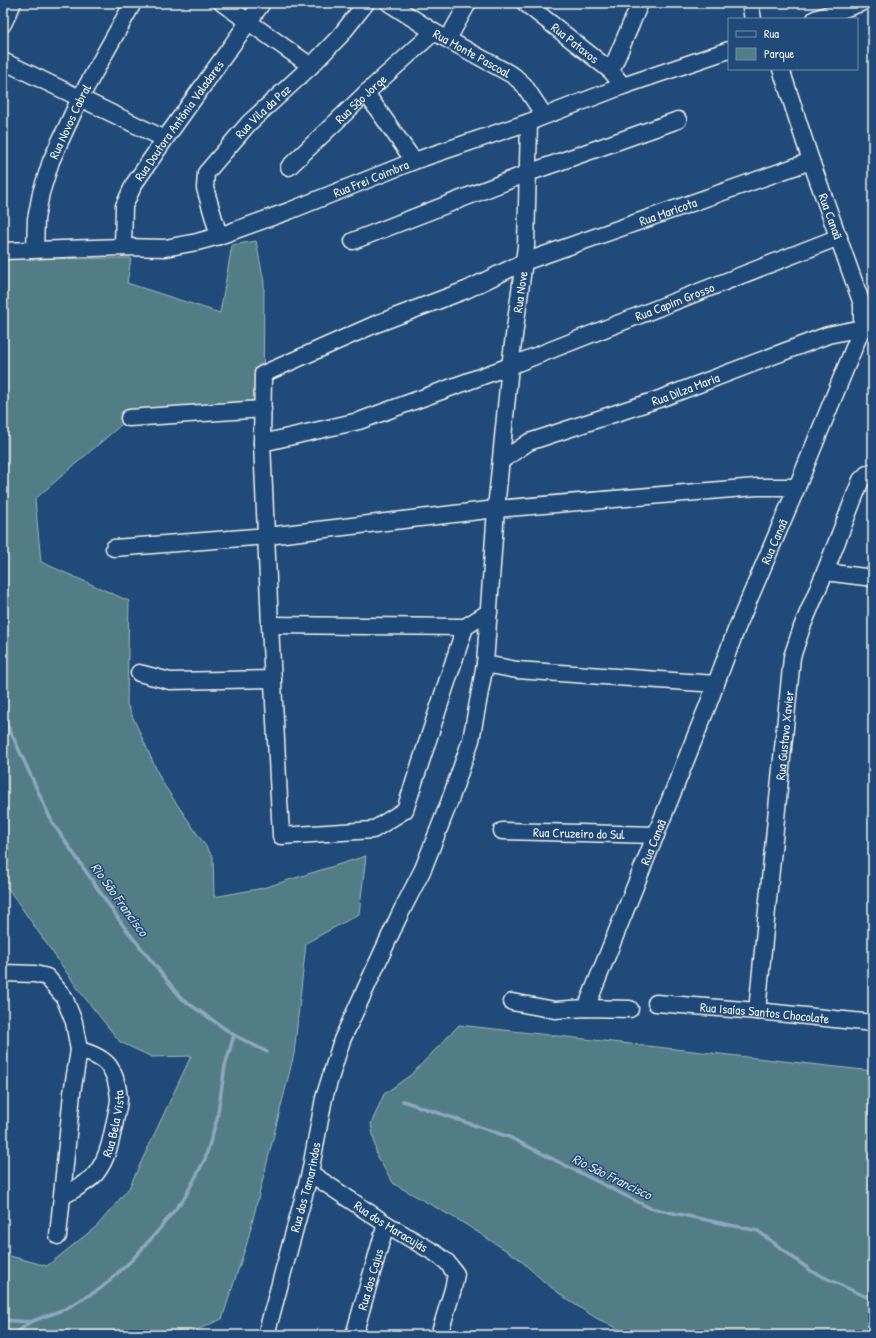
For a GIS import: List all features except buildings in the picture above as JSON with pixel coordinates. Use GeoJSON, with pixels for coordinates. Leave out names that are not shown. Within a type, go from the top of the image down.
{"type":"FeatureCollection","features":[{"type":"Feature","properties":{"kind":"street"},"geometry":{"type":"LineString","coordinates":[[3,24],[13,3]]}},
{"type":"Feature","properties":{"kind":"street","name":"Rua Novos Cabral"},"geometry":{"type":"LineString","coordinates":[[35,249],[36,219],[41,193],[51,161],[80,98],[133,3]]}},
{"type":"Feature","properties":{"kind":"street"},"geometry":{"type":"LineString","coordinates":[[222,3],[311,66]]}},
{"type":"Feature","properties":{"kind":"street","name":"Rua Doutora Antônia Valadares"},"geometry":{"type":"LineString","coordinates":[[122,247],[124,206],[134,184],[262,3]]}},
{"type":"Feature","properties":{"kind":"street","name":"Rua Vila da Paz"},"geometry":{"type":"LineString","coordinates":[[219,236],[205,188],[206,173],[249,123],[311,66],[340,36],[366,3]]}},
{"type":"Feature","properties":{"kind":"street","name":"Rua Monte Pascoal"},"geometry":{"type":"LineString","coordinates":[[389,3],[434,32],[519,80],[544,115]]}},
{"type":"Feature","properties":{"kind":"street"},"geometry":{"type":"LineString","coordinates":[[448,39],[468,3]]}},
{"type":"Feature","properties":{"kind":"street","name":"Rua Pataxos"},"geometry":{"type":"LineString","coordinates":[[525,3],[611,71],[622,86]]}},
{"type":"Feature","properties":{"kind":"street"},"geometry":{"type":"LineString","coordinates":[[611,71],[640,3]]}},
{"type":"Feature","properties":{"kind":"street"},"geometry":{"type":"LineString","coordinates":[[750,3],[753,18]]}},
{"type":"Feature","properties":{"kind":"street"},"geometry":{"type":"LineString","coordinates":[[818,18],[861,3]]}},
{"type":"Feature","properties":{"kind":"street","name":"Rua São Jorge"},"geometry":{"type":"LineString","coordinates":[[289,167],[366,92],[434,32]]}},
{"type":"Feature","properties":{"kind":"street","name":"Rua Frei Coimbra"},"geometry":{"type":"LineString","coordinates":[[3,251],[122,247],[165,248],[219,236],[289,211],[414,161],[529,122],[622,86],[728,50]]}},
{"type":"Feature","properties":{"kind":"street"},"geometry":{"type":"LineString","coordinates":[[3,61],[165,139]]}},
{"type":"Feature","properties":{"kind":"street","name":"Rua Canaã"},"geometry":{"type":"LineString","coordinates":[[586,1008],[716,684],[736,630],[867,328],[862,304],[811,161],[781,70]]}},
{"type":"Feature","properties":{"kind":"street"},"geometry":{"type":"LineString","coordinates":[[366,92],[414,161]]}},
{"type":"Feature","properties":{"kind":"street"},"geometry":{"type":"LineString","coordinates":[[353,241],[528,173],[678,120]]}},
{"type":"Feature","properties":{"kind":"street","name":"Rua Nove"},"geometry":{"type":"LineString","coordinates":[[485,664],[496,509],[510,366],[526,246],[529,122]]}},
{"type":"Feature","properties":{"kind":"street","name":"Rua Maricota"},"geometry":{"type":"LineString","coordinates":[[263,409],[263,374],[376,324],[466,290],[524,262],[811,161]]}},
{"type":"Feature","properties":{"kind":"street","name":"Rua Capim Grosso"},"geometry":{"type":"LineString","coordinates":[[262,443],[359,421],[510,366],[839,237]]}},
{"type":"Feature","properties":{"kind":"street","name":"Rua Dilza Maria"},"geometry":{"type":"LineString","coordinates":[[501,461],[529,442],[662,398],[828,335],[867,328]]}},
{"type":"Feature","properties":{"kind":"street"},"geometry":{"type":"LineString","coordinates":[[129,418],[263,409],[262,443],[281,836],[373,830],[405,810],[465,626]]}},
{"type":"Feature","properties":{"kind":"street","name":"Rua Gustavo Xavier"},"geometry":{"type":"LineString","coordinates":[[756,1011],[792,656],[802,627],[861,480],[870,473]]}},
{"type":"Feature","properties":{"kind":"street"},"geometry":{"type":"LineString","coordinates":[[114,548],[267,536],[496,509],[756,487],[797,487]]}},
{"type":"Feature","properties":{"kind":"street"},"geometry":{"type":"LineString","coordinates":[[825,572],[873,578]]}},
{"type":"Feature","properties":{"kind":"street"},"geometry":{"type":"LineString","coordinates":[[270,625],[465,626],[489,612]]}},
{"type":"Feature","properties":{"kind":"street"},"geometry":{"type":"LineString","coordinates":[[485,664],[517,670],[716,684]]}},
{"type":"Feature","properties":{"kind":"street","name":"Rua dos Tamarindos"},"geometry":{"type":"LineString","coordinates":[[266,1335],[310,1173],[324,1098],[342,1040],[399,916],[423,870],[449,803],[471,740],[485,664]]}},
{"type":"Feature","properties":{"kind":"street"},"geometry":{"type":"LineString","coordinates":[[139,673],[170,681],[273,679]]}},
{"type":"Feature","properties":{"kind":"street","name":"Rua Cruzeiro do Sul"},"geometry":{"type":"LineString","coordinates":[[502,831],[656,835]]}},
{"type":"Feature","properties":{"kind":"street"},"geometry":{"type":"LineString","coordinates":[[3,974],[35,974],[47,977],[64,997],[74,1022],[80,1050],[72,1093],[58,1236]]}},
{"type":"Feature","properties":{"kind":"street"},"geometry":{"type":"LineString","coordinates":[[512,1002],[555,1010],[586,1008],[630,1009]]}},
{"type":"Feature","properties":{"kind":"street","name":"Rua Isaías Santos Chocolate"},"geometry":{"type":"LineString","coordinates":[[656,1003],[756,1011],[873,1023]]}},
{"type":"Feature","properties":{"kind":"street","name":"Rua Bela Vista"},"geometry":{"type":"LineString","coordinates":[[62,1196],[79,1186],[96,1173],[105,1158],[119,1099],[117,1083],[109,1067],[102,1060],[80,1050]]}},
{"type":"Feature","properties":{"kind":"street","name":"Rua dos Maracujás"},"geometry":{"type":"LineString","coordinates":[[310,1173],[386,1224],[435,1253],[447,1262],[456,1274],[439,1335]]}},
{"type":"Feature","properties":{"kind":"street","name":"Rua dos Cajus"},"geometry":{"type":"LineString","coordinates":[[354,1335],[386,1224]]}},
{"type":"Feature","properties":{"kind":"green space"},"geometry":{"type":"Polygon","coordinates":[[[256,241],[264,282],[263,409],[129,418],[35,499],[41,562],[129,601],[127,704],[162,782],[213,857],[214,897],[263,888],[366,856],[359,914],[306,943],[294,1054],[247,1243],[222,1319],[185,1335],[3,1335],[3,1254],[47,1266],[97,1226],[129,1188],[191,1056],[152,1057],[120,1042],[81,993],[7,887],[3,888],[3,259],[131,258],[127,283],[220,313],[232,245],[256,241]]]}},
{"type":"Feature","properties":{"kind":"green space"},"geometry":{"type":"Polygon","coordinates":[[[459,1025],[873,1071],[873,1335],[650,1335],[626,1333],[596,1318],[568,1300],[543,1281],[518,1258],[460,1221],[394,1184],[377,1157],[371,1124],[384,1094],[412,1074],[459,1025]]]}},
{"type":"Feature","properties":{"kind":"waterway","name":"Rio São Francisco"},"geometry":{"type":"LineString","coordinates":[[3,717],[52,822],[122,924],[182,999],[234,1035],[267,1052]]}},
{"type":"Feature","properties":{"kind":"waterway"},"geometry":{"type":"LineString","coordinates":[[3,1320],[30,1322],[65,1309],[100,1289],[132,1260],[157,1232],[185,1197],[205,1159],[217,1119],[225,1066],[234,1035]]}},
{"type":"Feature","properties":{"kind":"waterway","name":"Rio São Francisco"},"geometry":{"type":"LineString","coordinates":[[403,1101],[509,1137],[650,1208],[758,1231],[811,1271],[873,1300]]}},
{"type":"Feature","properties":{"kind":"waterway"},"geometry":{"type":"LineString","coordinates":[[14,1335],[30,1322]]}}]}
